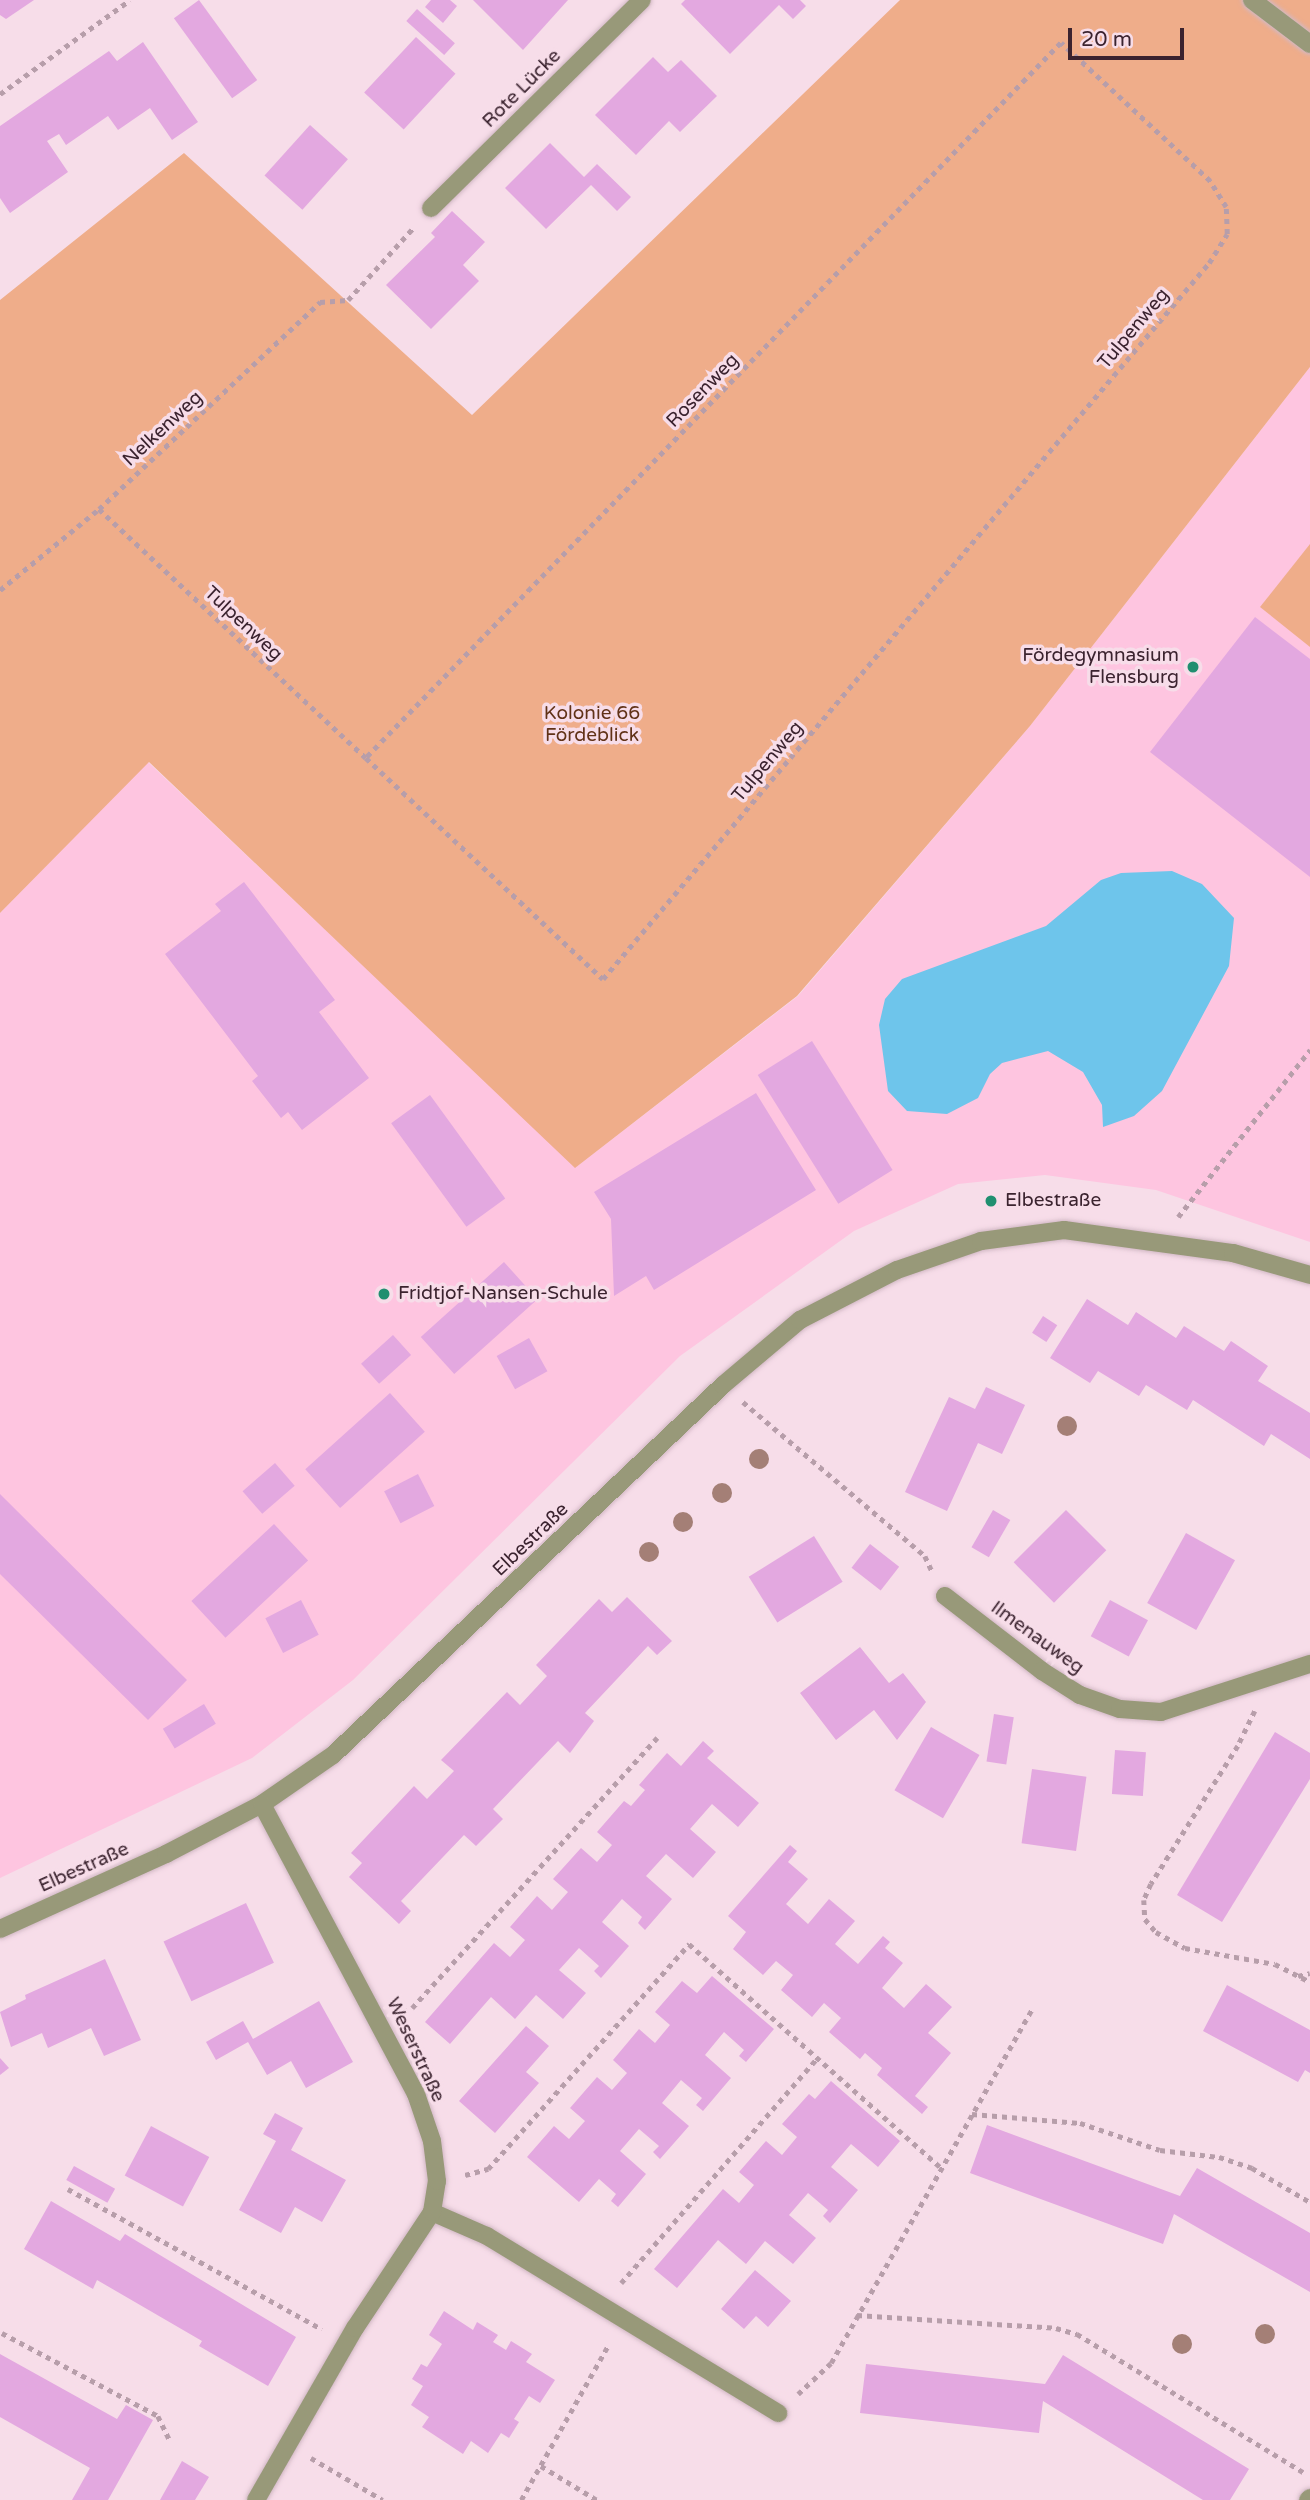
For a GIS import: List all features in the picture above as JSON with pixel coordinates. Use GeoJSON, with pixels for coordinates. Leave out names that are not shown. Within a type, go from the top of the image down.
{"type":"FeatureCollection","features":[{"type":"Feature","properties":{"kind":"street","name":"Rote Lücke"},"geometry":{"type":"LineString","coordinates":[[431,208],[642,0]]}},
{"type":"Feature","properties":{"kind":"street"},"geometry":{"type":"LineString","coordinates":[[1252,0],[1310,44]]}},
{"type":"Feature","properties":{"kind":"street","name":"Elbestraße"},"geometry":{"type":"LineString","coordinates":[[0,1929],[166,1854],[262,1804],[332,1755],[723,1385],[800,1320],[897,1270],[981,1241],[1064,1230],[1233,1253],[1310,1275]]}},
{"type":"Feature","properties":{"kind":"street","name":"Ilmenauweg"},"geometry":{"type":"LineString","coordinates":[[945,1596],[1080,1696],[1120,1709],[1161,1712],[1269,1681],[1310,1664]]}},
{"type":"Feature","properties":{"kind":"street","name":"Weserstraße"},"geometry":{"type":"LineString","coordinates":[[257,2500],[347,2343],[432,2211],[437,2181],[432,2141],[416,2094],[381,2023],[262,1804]]}},
{"type":"Feature","properties":{"kind":"street"},"geometry":{"type":"LineString","coordinates":[[432,2211],[487,2236],[778,2413]]}},
{"type":"Feature","properties":{"kind":"path"},"geometry":{"type":"LineString","coordinates":[[0,94],[130,0]]}},
{"type":"Feature","properties":{"kind":"path","name":"Rosenweg"},"geometry":{"type":"LineString","coordinates":[[366,758],[1061,43]]}},
{"type":"Feature","properties":{"kind":"path","name":"Tulpenweg"},"geometry":{"type":"LineString","coordinates":[[99,509],[603,979],[1200,273],[1227,234],[1226,207],[1210,181],[1061,43]]}},
{"type":"Feature","properties":{"kind":"path","name":"Nelkenweg"},"geometry":{"type":"LineString","coordinates":[[0,590],[99,509],[320,302],[348,300],[431,208]]}},
{"type":"Feature","properties":{"kind":"path"},"geometry":{"type":"LineString","coordinates":[[1159,1242],[1310,1050]]}},
{"type":"Feature","properties":{"kind":"path"},"geometry":{"type":"LineString","coordinates":[[723,1385],[925,1556],[945,1596]]}},
{"type":"Feature","properties":{"kind":"path"},"geometry":{"type":"LineString","coordinates":[[1269,1681],[1238,1746],[1151,1884],[1144,1900],[1145,1919],[1156,1932],[1185,1948],[1275,1964],[1310,1982]]}},
{"type":"Feature","properties":{"kind":"path"},"geometry":{"type":"LineString","coordinates":[[381,2023],[412,2008],[657,1738]]}},
{"type":"Feature","properties":{"kind":"path"},"geometry":{"type":"LineString","coordinates":[[437,2181],[488,2169],[689,1944],[941,2168]]}},
{"type":"Feature","properties":{"kind":"path"},"geometry":{"type":"LineString","coordinates":[[1297,1976],[1310,1973]]}},
{"type":"Feature","properties":{"kind":"path"},"geometry":{"type":"LineString","coordinates":[[778,2413],[831,2363],[1033,2008]]}},
{"type":"Feature","properties":{"kind":"path"},"geometry":{"type":"LineString","coordinates":[[521,2500],[607,2355],[622,2277],[817,2058]]}},
{"type":"Feature","properties":{"kind":"path"},"geometry":{"type":"LineString","coordinates":[[972,2114],[1080,2123],[1160,2150],[1219,2157],[1252,2168],[1310,2202]]}},
{"type":"Feature","properties":{"kind":"path"},"geometry":{"type":"LineString","coordinates":[[68,2189],[347,2343]]}},
{"type":"Feature","properties":{"kind":"path"},"geometry":{"type":"LineString","coordinates":[[857,2315],[1056,2328],[1077,2334],[1310,2478]]}},
{"type":"Feature","properties":{"kind":"path"},"geometry":{"type":"LineString","coordinates":[[2,2333],[158,2416],[169,2439]]}},
{"type":"Feature","properties":{"kind":"path"},"geometry":{"type":"LineString","coordinates":[[289,2445],[383,2500]]}},
{"type":"Feature","properties":{"kind":"path"},"geometry":{"type":"LineString","coordinates":[[541,2466],[597,2500]]}},
{"type":"Feature","properties":{"kind":"shaded area","name":"Fridtjof-Nansen-Schule"},"geometry":{"type":"Polygon","coordinates":[[[1310,367],[1310,1242],[1156,1190],[1045,1175],[958,1184],[854,1231],[680,1356],[353,1680],[252,1758],[0,1878],[0,913],[148,762],[576,1167],[798,996],[1030,726],[1310,367]]]}},
{"type":"Feature","properties":{"kind":"green space","name":"Kolonie 66 Fördeblick"},"geometry":{"type":"Polygon","coordinates":[[[900,0],[1310,0],[1310,367],[1030,726],[797,996],[575,1168],[149,762],[0,913],[0,300],[184,153],[472,415],[900,0]]]}},
{"type":"Feature","properties":{"kind":"green space"},"geometry":{"type":"Polygon","coordinates":[[[1310,544],[1310,647],[1260,607],[1310,544]]]}},
{"type":"Feature","properties":{"kind":"water"},"geometry":{"type":"Polygon","coordinates":[[[1172,871],[1202,884],[1234,918],[1229,966],[1162,1091],[1134,1116],[1103,1127],[1102,1105],[1083,1072],[1048,1051],[1002,1063],[990,1074],[978,1098],[947,1114],[907,1111],[888,1091],[879,1025],[885,999],[902,979],[1046,926],[1101,880],[1121,873],[1172,871]]]}},
{"type":"Feature","properties":{"kind":"building"},"geometry":{"type":"Polygon","coordinates":[[[0,0],[34,0],[6,19],[0,15],[0,0]]]}},
{"type":"Feature","properties":{"kind":"building"},"geometry":{"type":"Polygon","coordinates":[[[199,0],[257,80],[232,98],[174,18],[199,0]]]}},
{"type":"Feature","properties":{"kind":"building"},"geometry":{"type":"Polygon","coordinates":[[[431,0],[450,0],[457,6],[443,23],[425,7],[431,0]]]}},
{"type":"Feature","properties":{"kind":"building"},"geometry":{"type":"Polygon","coordinates":[[[473,0],[568,0],[523,50],[473,0]]]}},
{"type":"Feature","properties":{"kind":"building"},"geometry":{"type":"Polygon","coordinates":[[[685,0],[800,0],[806,6],[793,19],[779,5],[730,54],[681,4],[685,0]]]}},
{"type":"Feature","properties":{"kind":"building"},"geometry":{"type":"Polygon","coordinates":[[[417,9],[455,43],[444,55],[406,21],[417,9]]]}},
{"type":"Feature","properties":{"kind":"building"},"geometry":{"type":"Polygon","coordinates":[[[416,37],[455,74],[404,129],[364,93],[416,37]]]}},
{"type":"Feature","properties":{"kind":"building"},"geometry":{"type":"Polygon","coordinates":[[[143,42],[198,122],[172,140],[150,108],[118,130],[108,116],[66,145],[59,134],[47,141],[68,172],[10,213],[0,198],[0,126],[109,51],[117,61],[143,42]]]}},
{"type":"Feature","properties":{"kind":"building"},"geometry":{"type":"Polygon","coordinates":[[[653,57],[668,72],[681,60],[717,96],[680,132],[669,121],[636,155],[595,115],[653,57]]]}},
{"type":"Feature","properties":{"kind":"building"},"geometry":{"type":"Polygon","coordinates":[[[310,125],[348,159],[302,210],[264,176],[310,125]]]}},
{"type":"Feature","properties":{"kind":"building"},"geometry":{"type":"Polygon","coordinates":[[[550,143],[584,177],[597,164],[631,197],[617,211],[591,185],[546,229],[505,188],[550,143]]]}},
{"type":"Feature","properties":{"kind":"building"},"geometry":{"type":"Polygon","coordinates":[[[452,211],[485,242],[463,265],[479,281],[431,329],[386,285],[435,237],[431,233],[452,211]]]}},
{"type":"Feature","properties":{"kind":"building"},"geometry":{"type":"Polygon","coordinates":[[[1255,617],[1310,659],[1310,877],[1150,752],[1255,617]]]}},
{"type":"Feature","properties":{"kind":"building"},"geometry":{"type":"Polygon","coordinates":[[[244,882],[335,1000],[319,1012],[369,1078],[302,1130],[288,1112],[281,1118],[252,1081],[258,1076],[165,954],[221,911],[215,904],[244,882]]]}},
{"type":"Feature","properties":{"kind":"building"},"geometry":{"type":"Polygon","coordinates":[[[812,1041],[893,1170],[838,1204],[758,1075],[812,1041]]]}},
{"type":"Feature","properties":{"kind":"building"},"geometry":{"type":"Polygon","coordinates":[[[756,1093],[816,1190],[654,1290],[646,1276],[614,1296],[611,1219],[594,1192],[756,1093]]]}},
{"type":"Feature","properties":{"kind":"building"},"geometry":{"type":"Polygon","coordinates":[[[430,1095],[505,1199],[466,1227],[391,1123],[430,1095]]]}},
{"type":"Feature","properties":{"kind":"building"},"geometry":{"type":"Polygon","coordinates":[[[504,1262],[537,1299],[454,1374],[421,1337],[504,1262]]]}},
{"type":"Feature","properties":{"kind":"building"},"geometry":{"type":"Polygon","coordinates":[[[1087,1299],[1128,1325],[1136,1312],[1176,1338],[1184,1326],[1224,1351],[1231,1341],[1268,1366],[1258,1381],[1310,1413],[1310,1459],[1271,1434],[1264,1446],[1193,1400],[1187,1410],[1146,1385],[1139,1396],[1098,1371],[1090,1383],[1050,1358],[1087,1299]]]}},
{"type":"Feature","properties":{"kind":"building"},"geometry":{"type":"Polygon","coordinates":[[[1043,1316],[1057,1325],[1046,1342],[1032,1333],[1043,1316]]]}},
{"type":"Feature","properties":{"kind":"building"},"geometry":{"type":"Polygon","coordinates":[[[393,1335],[411,1355],[379,1384],[361,1364],[393,1335]]]}},
{"type":"Feature","properties":{"kind":"building"},"geometry":{"type":"Polygon","coordinates":[[[529,1338],[547,1371],[515,1389],[497,1356],[529,1338]]]}},
{"type":"Feature","properties":{"kind":"building"},"geometry":{"type":"Polygon","coordinates":[[[986,1387],[1025,1405],[1002,1454],[978,1443],[947,1511],[905,1492],[949,1397],[975,1409],[986,1387]]]}},
{"type":"Feature","properties":{"kind":"building"},"geometry":{"type":"Polygon","coordinates":[[[390,1393],[425,1432],[340,1508],[305,1469],[390,1393]]]}},
{"type":"Feature","properties":{"kind":"building"},"geometry":{"type":"Polygon","coordinates":[[[275,1463],[295,1486],[262,1514],[243,1491],[275,1463]]]}},
{"type":"Feature","properties":{"kind":"building"},"geometry":{"type":"Polygon","coordinates":[[[418,1474],[434,1506],[400,1523],[384,1491],[418,1474]]]}},
{"type":"Feature","properties":{"kind":"building"},"geometry":{"type":"Polygon","coordinates":[[[0,1494],[187,1680],[148,1720],[0,1574],[0,1494]]]}},
{"type":"Feature","properties":{"kind":"building"},"geometry":{"type":"Polygon","coordinates":[[[993,1510],[1010,1520],[989,1557],[972,1547],[993,1510]]]}},
{"type":"Feature","properties":{"kind":"building"},"geometry":{"type":"Polygon","coordinates":[[[1066,1510],[1106,1550],[1054,1603],[1014,1562],[1066,1510]]]}},
{"type":"Feature","properties":{"kind":"building"},"geometry":{"type":"Polygon","coordinates":[[[274,1524],[308,1561],[225,1638],[191,1601],[274,1524]]]}},
{"type":"Feature","properties":{"kind":"building"},"geometry":{"type":"Polygon","coordinates":[[[1186,1533],[1235,1560],[1196,1630],[1147,1603],[1186,1533]]]}},
{"type":"Feature","properties":{"kind":"building"},"geometry":{"type":"Polygon","coordinates":[[[814,1536],[843,1582],[777,1623],[749,1577],[814,1536]]]}},
{"type":"Feature","properties":{"kind":"building"},"geometry":{"type":"Polygon","coordinates":[[[870,1544],[899,1567],[881,1590],[852,1568],[870,1544]]]}},
{"type":"Feature","properties":{"kind":"building"},"geometry":{"type":"Polygon","coordinates":[[[627,1597],[672,1641],[657,1655],[648,1646],[585,1713],[594,1721],[570,1753],[558,1741],[493,1809],[503,1819],[476,1846],[464,1835],[401,1901],[411,1911],[399,1924],[349,1877],[362,1863],[351,1853],[414,1786],[427,1799],[454,1771],[441,1760],[507,1692],[520,1705],[547,1676],[536,1665],[599,1599],[612,1612],[627,1597]]]}},
{"type":"Feature","properties":{"kind":"building"},"geometry":{"type":"Polygon","coordinates":[[[301,1600],[319,1635],[283,1653],[265,1618],[301,1600]]]}},
{"type":"Feature","properties":{"kind":"building"},"geometry":{"type":"Polygon","coordinates":[[[1110,1600],[1148,1620],[1129,1656],[1091,1636],[1110,1600]]]}},
{"type":"Feature","properties":{"kind":"building"},"geometry":{"type":"Polygon","coordinates":[[[860,1647],[889,1683],[903,1673],[926,1702],[897,1740],[874,1710],[836,1740],[800,1693],[860,1647]]]}},
{"type":"Feature","properties":{"kind":"building"},"geometry":{"type":"Polygon","coordinates":[[[204,1704],[216,1724],[175,1748],[163,1729],[204,1704]]]}},
{"type":"Feature","properties":{"kind":"building"},"geometry":{"type":"Polygon","coordinates":[[[994,1714],[1014,1717],[1006,1765],[986,1761],[994,1714]]]}},
{"type":"Feature","properties":{"kind":"building"},"geometry":{"type":"Polygon","coordinates":[[[931,1727],[979,1755],[943,1818],[894,1790],[931,1727]]]}},
{"type":"Feature","properties":{"kind":"building"},"geometry":{"type":"Polygon","coordinates":[[[1275,1732],[1310,1753],[1310,1779],[1222,1922],[1177,1895],[1275,1732]]]}},
{"type":"Feature","properties":{"kind":"building"},"geometry":{"type":"Polygon","coordinates":[[[703,1741],[714,1751],[707,1758],[759,1803],[738,1827],[712,1804],[690,1829],[716,1852],[693,1878],[666,1854],[646,1876],[672,1899],[645,1930],[638,1923],[642,1917],[622,1899],[602,1922],[629,1946],[601,1978],[594,1971],[599,1966],[579,1948],[559,1970],[586,1993],[563,2019],[536,1995],[515,2019],[491,1997],[450,2044],[425,2022],[494,1943],[510,1957],[525,1940],[510,1927],[537,1896],[552,1910],[568,1892],[553,1879],[581,1848],[597,1862],[612,1845],[597,1832],[624,1801],[631,1806],[645,1790],[639,1785],[667,1753],[681,1766],[703,1741]]]}},
{"type":"Feature","properties":{"kind":"building"},"geometry":{"type":"Polygon","coordinates":[[[1115,1750],[1146,1752],[1143,1796],[1112,1794],[1115,1750]]]}},
{"type":"Feature","properties":{"kind":"building"},"geometry":{"type":"Polygon","coordinates":[[[1032,1769],[1086,1777],[1076,1851],[1022,1843],[1032,1769]]]}},
{"type":"Feature","properties":{"kind":"building"},"geometry":{"type":"Polygon","coordinates":[[[790,1845],[797,1851],[788,1862],[808,1879],[786,1904],[808,1924],[829,1899],[855,1921],[835,1944],[858,1964],[883,1936],[890,1942],[885,1948],[903,1963],[882,1988],[904,2008],[926,1984],[952,2007],[928,2033],[951,2053],[915,2096],[928,2107],[922,2114],[877,2075],[882,2068],[865,2053],[860,2059],[829,2032],[841,2018],[824,2003],[812,2017],[781,1990],[793,1975],[776,1961],[763,1975],[733,1949],[746,1932],[728,1916],[790,1845]]]}},
{"type":"Feature","properties":{"kind":"building"},"geometry":{"type":"Polygon","coordinates":[[[246,1903],[274,1963],[191,2001],[164,1941],[246,1903]]]}},
{"type":"Feature","properties":{"kind":"building"},"geometry":{"type":"Polygon","coordinates":[[[105,1959],[141,2040],[104,2056],[91,2028],[48,2048],[42,2033],[11,2047],[0,2012],[26,1999],[25,1995],[105,1959]]]}},
{"type":"Feature","properties":{"kind":"building"},"geometry":{"type":"Polygon","coordinates":[[[712,1976],[774,2029],[746,2062],[739,2056],[744,2050],[724,2032],[705,2055],[731,2078],[703,2111],[696,2105],[702,2098],[681,2080],[662,2103],[689,2126],[660,2159],[653,2152],[659,2146],[639,2129],[620,2151],[646,2174],[618,2207],[611,2201],[616,2194],[599,2179],[579,2202],[527,2157],[554,2126],[569,2139],[585,2121],[570,2108],[597,2077],[612,2090],[627,2073],[613,2060],[639,2029],[655,2043],[670,2025],[655,2012],[682,1981],[697,1993],[712,1976]]]}},
{"type":"Feature","properties":{"kind":"building"},"geometry":{"type":"Polygon","coordinates":[[[1227,1985],[1310,2030],[1310,2073],[1305,2070],[1298,2082],[1203,2031],[1227,1985]]]}},
{"type":"Feature","properties":{"kind":"building"},"geometry":{"type":"Polygon","coordinates":[[[319,2001],[353,2062],[306,2088],[291,2061],[267,2075],[248,2042],[216,2060],[206,2042],[243,2021],[253,2039],[319,2001]]]}},
{"type":"Feature","properties":{"kind":"building"},"geometry":{"type":"Polygon","coordinates":[[[526,2026],[549,2046],[526,2072],[539,2083],[495,2133],[459,2101],[526,2026]]]}},
{"type":"Feature","properties":{"kind":"building"},"geometry":{"type":"Polygon","coordinates":[[[0,2058],[9,2068],[0,2075],[0,2058]]]}},
{"type":"Feature","properties":{"kind":"building"},"geometry":{"type":"Polygon","coordinates":[[[831,2081],[900,2141],[878,2167],[851,2144],[831,2167],[858,2190],[830,2223],[823,2216],[828,2210],[808,2193],[789,2215],[816,2238],[793,2264],[765,2241],[746,2264],[718,2240],[677,2288],[654,2269],[723,2189],[739,2203],[754,2185],[739,2172],[766,2141],[782,2155],[797,2137],[782,2124],[809,2094],[815,2099],[831,2081]]]}},
{"type":"Feature","properties":{"kind":"building"},"geometry":{"type":"Polygon","coordinates":[[[275,2113],[303,2128],[291,2150],[346,2180],[322,2222],[295,2207],[281,2233],[239,2210],[276,2141],[263,2134],[275,2113]]]}},
{"type":"Feature","properties":{"kind":"building"},"geometry":{"type":"Polygon","coordinates":[[[987,2125],[1180,2196],[1197,2168],[1310,2233],[1310,2292],[1174,2214],[1163,2244],[970,2173],[987,2125]]]}},
{"type":"Feature","properties":{"kind":"building"},"geometry":{"type":"Polygon","coordinates":[[[151,2126],[209,2157],[183,2206],[125,2175],[151,2126]]]}},
{"type":"Feature","properties":{"kind":"building"},"geometry":{"type":"Polygon","coordinates":[[[74,2166],[115,2189],[107,2203],[66,2180],[74,2166]]]}},
{"type":"Feature","properties":{"kind":"building"},"geometry":{"type":"Polygon","coordinates":[[[51,2201],[120,2241],[125,2234],[296,2337],[268,2386],[199,2346],[202,2341],[97,2280],[93,2289],[24,2249],[51,2201]]]}},
{"type":"Feature","properties":{"kind":"building"},"geometry":{"type":"Polygon","coordinates":[[[755,2270],[791,2301],[768,2327],[756,2316],[744,2329],[721,2309],[755,2270]]]}},
{"type":"Feature","properties":{"kind":"building"},"geometry":{"type":"Polygon","coordinates":[[[444,2311],[473,2330],[477,2322],[498,2335],[493,2342],[506,2350],[511,2341],[532,2354],[526,2362],[555,2380],[540,2403],[529,2396],[514,2419],[519,2422],[509,2438],[501,2433],[488,2453],[471,2441],[463,2454],[422,2427],[429,2417],[411,2405],[423,2386],[412,2379],[421,2364],[427,2367],[442,2344],[429,2335],[444,2311]]]}},
{"type":"Feature","properties":{"kind":"building"},"geometry":{"type":"Polygon","coordinates":[[[0,2354],[117,2419],[126,2405],[153,2420],[108,2500],[72,2500],[90,2468],[0,2417],[0,2354]]]}},
{"type":"Feature","properties":{"kind":"building"},"geometry":{"type":"Polygon","coordinates":[[[1063,2355],[1249,2469],[1230,2500],[1203,2500],[1043,2401],[1039,2433],[860,2413],[866,2364],[1045,2384],[1063,2355]]]}},
{"type":"Feature","properties":{"kind":"building"},"geometry":{"type":"Polygon","coordinates":[[[182,2461],[209,2477],[195,2500],[160,2500],[182,2461]]]}},
{"type":"Feature","properties":{"kind":"place","name":"Fördegymnasium Flensburg"},"geometry":{"type":"Point","coordinates":[1193,667]}},
{"type":"Feature","properties":{"kind":"place","name":"Elbestraße"},"geometry":{"type":"Point","coordinates":[991,1201]}},
{"type":"Feature","properties":{"kind":"place","name":"Fridtjof-Nansen-Schule"},"geometry":{"type":"Point","coordinates":[384,1294]}}]}
